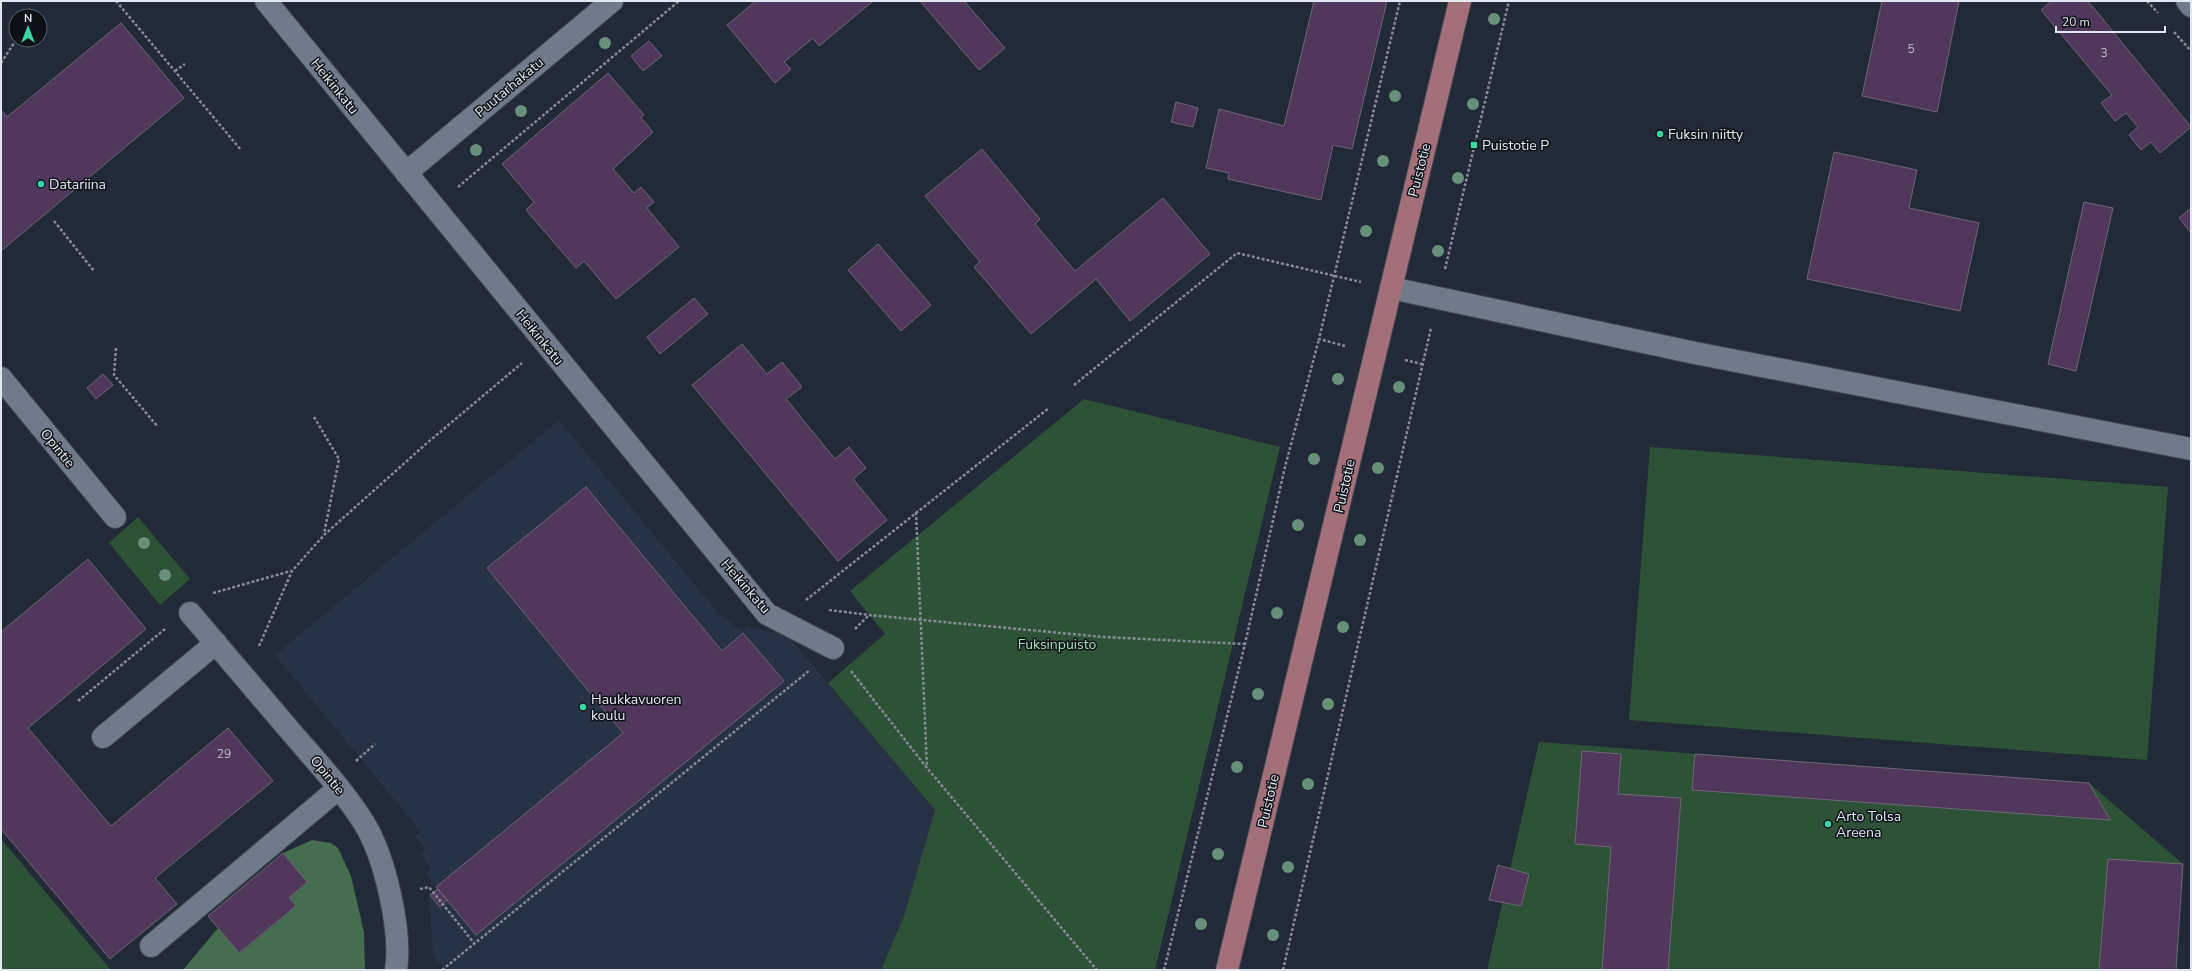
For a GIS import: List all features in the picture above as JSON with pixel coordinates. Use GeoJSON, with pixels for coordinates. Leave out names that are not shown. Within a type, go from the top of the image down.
{"type":"FeatureCollection","features":[{"type":"Feature","properties":{"kind":"main road","name":"Puistotie"},"geometry":{"type":"LineString","coordinates":[[1227,970],[1460,1]]}},
{"type":"Feature","properties":{"kind":"street","name":"Heikinkatu"},"geometry":{"type":"LineString","coordinates":[[266,1],[766,614],[833,648]]}},
{"type":"Feature","properties":{"kind":"street","name":"Puutarhakatu"},"geometry":{"type":"LineString","coordinates":[[406,173],[612,1]]}},
{"type":"Feature","properties":{"kind":"street"},"geometry":{"type":"LineString","coordinates":[[2187,1],[2191,6]]}},
{"type":"Feature","properties":{"kind":"street"},"geometry":{"type":"LineString","coordinates":[[1391,288],[1695,353],[2191,449]]}},
{"type":"Feature","properties":{"kind":"street","name":"Opintie"},"geometry":{"type":"LineString","coordinates":[[1,378],[115,517]]}},
{"type":"Feature","properties":{"kind":"street","name":"Opintie"},"geometry":{"type":"LineString","coordinates":[[190,613],[339,788],[365,824],[379,854],[388,886],[395,930],[396,970]]}},
{"type":"Feature","properties":{"kind":"street"},"geometry":{"type":"LineString","coordinates":[[103,737],[216,643]]}},
{"type":"Feature","properties":{"kind":"street"},"geometry":{"type":"LineString","coordinates":[[151,946],[339,788]]}},
{"type":"Feature","properties":{"kind":"path"},"geometry":{"type":"LineString","coordinates":[[116,1],[241,150]]}},
{"type":"Feature","properties":{"kind":"path"},"geometry":{"type":"LineString","coordinates":[[458,187],[678,1]]}},
{"type":"Feature","properties":{"kind":"path"},"geometry":{"type":"LineString","coordinates":[[1164,970],[1245,644],[1286,467],[1335,276],[1400,1]]}},
{"type":"Feature","properties":{"kind":"path"},"geometry":{"type":"LineString","coordinates":[[1283,970],[1422,364],[1509,1]]}},
{"type":"Feature","properties":{"kind":"path"},"geometry":{"type":"LineString","coordinates":[[1,62],[11,48]]}},
{"type":"Feature","properties":{"kind":"path"},"geometry":{"type":"LineString","coordinates":[[176,71],[185,64]]}},
{"type":"Feature","properties":{"kind":"path"},"geometry":{"type":"LineString","coordinates":[[54,221],[94,271]]}},
{"type":"Feature","properties":{"kind":"path"},"geometry":{"type":"LineString","coordinates":[[1074,385],[1237,253],[1391,288]]}},
{"type":"Feature","properties":{"kind":"path"},"geometry":{"type":"LineString","coordinates":[[1319,339],[1422,364]]}},
{"type":"Feature","properties":{"kind":"path"},"geometry":{"type":"LineString","coordinates":[[116,348],[114,375],[158,427]]}},
{"type":"Feature","properties":{"kind":"path"},"geometry":{"type":"LineString","coordinates":[[236,668],[258,649],[292,571],[324,535],[427,443],[522,364]]}},
{"type":"Feature","properties":{"kind":"path"},"geometry":{"type":"LineString","coordinates":[[783,623],[799,606],[1049,408]]}},
{"type":"Feature","properties":{"kind":"path"},"geometry":{"type":"LineString","coordinates":[[314,417],[339,459],[324,535]]}},
{"type":"Feature","properties":{"kind":"path"},"geometry":{"type":"LineString","coordinates":[[916,512],[927,768]]}},
{"type":"Feature","properties":{"kind":"path"},"geometry":{"type":"LineString","coordinates":[[190,613],[212,594],[292,571]]}},
{"type":"Feature","properties":{"kind":"path"},"geometry":{"type":"LineString","coordinates":[[823,609],[869,616],[921,619],[1104,637],[1245,644]]}},
{"type":"Feature","properties":{"kind":"path"},"geometry":{"type":"LineString","coordinates":[[78,702],[170,625]]}},
{"type":"Feature","properties":{"kind":"path"},"geometry":{"type":"LineString","coordinates":[[442,970],[797,682],[833,648],[927,768],[1097,970]]}},
{"type":"Feature","properties":{"kind":"path"},"geometry":{"type":"LineString","coordinates":[[354,763],[375,744]]}},
{"type":"Feature","properties":{"kind":"path"},"geometry":{"type":"LineString","coordinates":[[419,889],[428,887],[474,943]]}},
{"type":"Feature","properties":{"kind":"shaded area","name":"Haukkavuoren koulu"},"geometry":{"type":"Polygon","coordinates":[[[559,420],[720,615],[743,632],[746,626],[788,636],[935,810],[904,916],[881,970],[445,970],[433,955],[429,896],[438,889],[425,873],[431,868],[420,854],[426,849],[415,837],[421,832],[275,655],[559,420]]]}},
{"type":"Feature","properties":{"kind":"green space","name":"Fuksinpuisto"},"geometry":{"type":"Polygon","coordinates":[[[1084,399],[1280,447],[1155,970],[881,970],[904,916],[935,810],[828,683],[885,634],[850,591],[1084,399]]]}},
{"type":"Feature","properties":{"kind":"green space"},"geometry":{"type":"Polygon","coordinates":[[[1650,447],[2168,487],[2147,760],[1629,720],[1650,447]]]}},
{"type":"Feature","properties":{"kind":"green space"},"geometry":{"type":"Polygon","coordinates":[[[138,517],[190,579],[160,605],[109,543],[138,517]]]}},
{"type":"Feature","properties":{"kind":"green space","name":"Arto Tolsa Areena"},"geometry":{"type":"Polygon","coordinates":[[[1539,742],[2089,783],[2183,864],[2176,970],[1487,970],[1539,742]]]}},
{"type":"Feature","properties":{"kind":"green space"},"geometry":{"type":"Polygon","coordinates":[[[1,839],[111,970],[1,970],[1,839]]]}},
{"type":"Feature","properties":{"kind":"green space"},"geometry":{"type":"Polygon","coordinates":[[[312,840],[331,843],[338,848],[351,876],[364,932],[365,970],[183,970],[218,928],[240,953],[296,906],[289,898],[307,882],[283,853],[312,840]]]}},
{"type":"Feature","properties":{"kind":"building"},"geometry":{"type":"Polygon","coordinates":[[[756,1],[873,1],[819,46],[813,38],[784,62],[791,69],[775,83],[727,25],[756,1]]]}},
{"type":"Feature","properties":{"kind":"building"},"geometry":{"type":"Polygon","coordinates":[[[920,1],[964,1],[1005,48],[979,70],[920,1]]]}},
{"type":"Feature","properties":{"kind":"building"},"geometry":{"type":"Polygon","coordinates":[[[1314,1],[1387,1],[1352,149],[1333,145],[1321,200],[1228,179],[1229,173],[1206,168],[1219,109],[1284,126],[1314,1]]]}},
{"type":"Feature","properties":{"kind":"building"},"geometry":{"type":"Polygon","coordinates":[[[1882,1],[1959,1],[1937,112],[1862,96],[1882,1]]]}},
{"type":"Feature","properties":{"kind":"building"},"geometry":{"type":"Polygon","coordinates":[[[2052,1],[2088,1],[2191,127],[2160,153],[2151,142],[2141,150],[2129,135],[2138,127],[2126,113],[2115,121],[2101,103],[2112,95],[2041,10],[2052,1]]]}},
{"type":"Feature","properties":{"kind":"building","name":"Datariina"},"geometry":{"type":"Polygon","coordinates":[[[121,23],[184,98],[1,251],[1,110],[7,117],[121,23]]]}},
{"type":"Feature","properties":{"kind":"building"},"geometry":{"type":"Polygon","coordinates":[[[649,41],[662,56],[643,71],[631,56],[649,41]]]}},
{"type":"Feature","properties":{"kind":"building"},"geometry":{"type":"Polygon","coordinates":[[[608,73],[644,115],[641,118],[653,132],[613,169],[634,193],[641,187],[654,202],[647,208],[679,247],[616,299],[584,261],[576,268],[526,210],[534,202],[502,164],[608,73]]]}},
{"type":"Feature","properties":{"kind":"building"},"geometry":{"type":"Polygon","coordinates":[[[1176,102],[1198,108],[1193,127],[1171,122],[1176,102]]]}},
{"type":"Feature","properties":{"kind":"building"},"geometry":{"type":"Polygon","coordinates":[[[982,149],[1040,219],[1035,224],[1075,271],[1163,198],[1210,254],[1130,321],[1096,279],[1031,334],[974,267],[980,262],[925,196],[982,149]]]}},
{"type":"Feature","properties":{"kind":"building"},"geometry":{"type":"Polygon","coordinates":[[[1834,152],[1917,170],[1909,208],[1979,223],[1960,311],[1807,279],[1834,152]]]}},
{"type":"Feature","properties":{"kind":"building"},"geometry":{"type":"Polygon","coordinates":[[[2084,202],[2113,208],[2076,371],[2048,364],[2084,202]]]}},
{"type":"Feature","properties":{"kind":"building"},"geometry":{"type":"Polygon","coordinates":[[[2191,208],[2191,233],[2179,218],[2191,208]]]}},
{"type":"Feature","properties":{"kind":"building"},"geometry":{"type":"Polygon","coordinates":[[[878,244],[931,305],[901,331],[848,270],[878,244]]]}},
{"type":"Feature","properties":{"kind":"building"},"geometry":{"type":"Polygon","coordinates":[[[694,298],[708,314],[660,354],[647,337],[694,298]]]}},
{"type":"Feature","properties":{"kind":"building"},"geometry":{"type":"Polygon","coordinates":[[[742,344],[767,374],[782,362],[802,387],[786,399],[835,459],[849,447],[866,468],[853,479],[887,520],[838,561],[692,385],[742,344]]]}},
{"type":"Feature","properties":{"kind":"building"},"geometry":{"type":"Polygon","coordinates":[[[103,374],[113,385],[96,399],[87,388],[103,374]]]}},
{"type":"Feature","properties":{"kind":"building"},"geometry":{"type":"Polygon","coordinates":[[[586,487],[722,651],[743,633],[784,681],[476,935],[436,887],[623,733],[487,568],[586,487]]]}},
{"type":"Feature","properties":{"kind":"building"},"geometry":{"type":"Polygon","coordinates":[[[88,559],[146,629],[28,728],[111,826],[228,728],[273,781],[155,878],[177,904],[110,959],[1,829],[1,632],[88,559]]]}},
{"type":"Feature","properties":{"kind":"building"},"geometry":{"type":"Polygon","coordinates":[[[1582,751],[1621,754],[1618,794],[1681,798],[1668,970],[1602,970],[1611,847],[1575,844],[1582,751]]]}},
{"type":"Feature","properties":{"kind":"building"},"geometry":{"type":"Polygon","coordinates":[[[1695,754],[2089,783],[2110,820],[1692,790],[1695,754]]]}},
{"type":"Feature","properties":{"kind":"building"},"geometry":{"type":"Polygon","coordinates":[[[283,853],[307,882],[289,898],[296,906],[239,953],[208,916],[283,853]]]}},
{"type":"Feature","properties":{"kind":"building"},"geometry":{"type":"Polygon","coordinates":[[[2108,859],[2183,864],[2176,970],[2099,970],[2108,859]]]}},
{"type":"Feature","properties":{"kind":"building"},"geometry":{"type":"Polygon","coordinates":[[[1498,865],[1529,874],[1521,906],[1489,900],[1498,865]]]}},
{"type":"Feature","properties":{"kind":"building"},"geometry":{"type":"Polygon","coordinates":[[[438,889],[447,900],[440,907],[430,895],[438,889]]]}},
{"type":"Feature","properties":{"kind":"place","name":"Fuksin niitty"},"geometry":{"type":"Point","coordinates":[1660,134]}},
{"type":"Feature","properties":{"kind":"place","name":"Puistotie P"},"geometry":{"type":"Point","coordinates":[1474,145]}},
{"type":"Feature","properties":{"kind":"place","name":"Datariina"},"geometry":{"type":"Point","coordinates":[41,184]}},
{"type":"Feature","properties":{"kind":"place","name":"Haukkavuoren koulu"},"geometry":{"type":"Point","coordinates":[583,707]}},
{"type":"Feature","properties":{"kind":"place","name":"Arto Tolsa Areena"},"geometry":{"type":"Point","coordinates":[1828,824]}}]}
